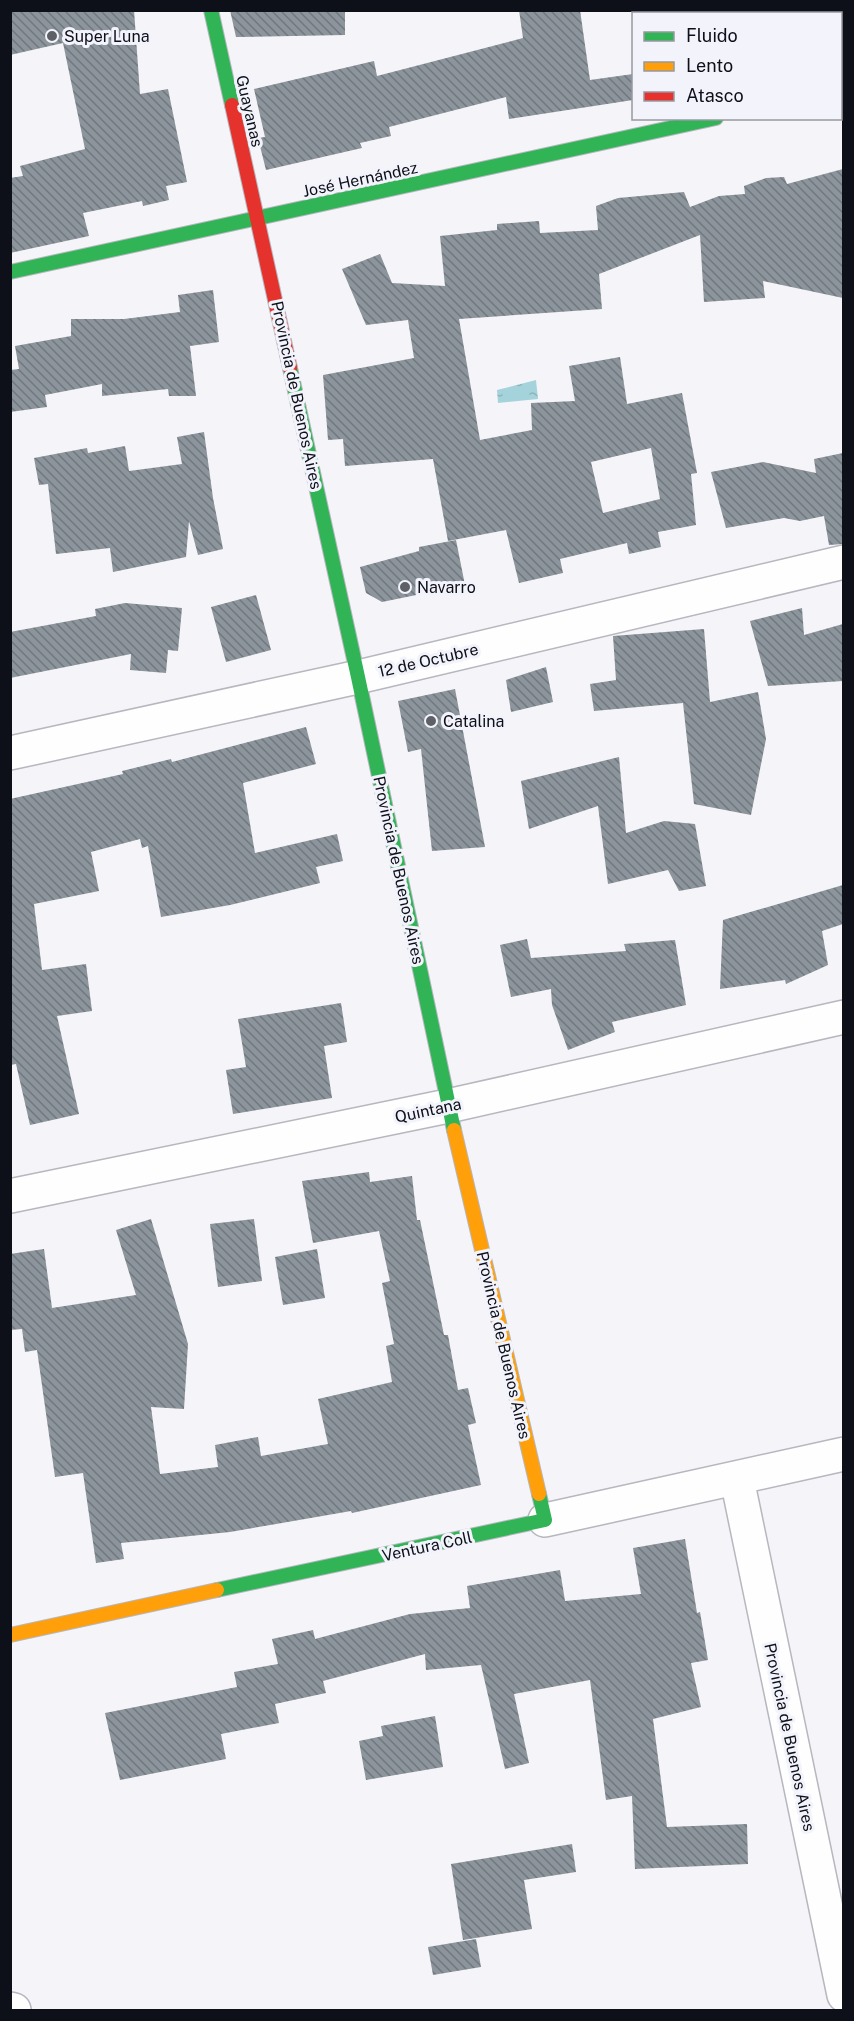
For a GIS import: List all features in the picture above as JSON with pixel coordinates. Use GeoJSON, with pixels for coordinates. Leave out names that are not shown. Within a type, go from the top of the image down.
{"type":"FeatureCollection","features":[{"type":"Feature","properties":{"kind":"street","name":"Guayanas"},"geometry":{"type":"LineString","coordinates":[[211,10],[258,218]]}},
{"type":"Feature","properties":{"kind":"street","name":"José Hernández"},"geometry":{"type":"LineString","coordinates":[[10,272],[707,120]]}},
{"type":"Feature","properties":{"kind":"street","name":"Provincia de Buenos Aires"},"geometry":{"type":"LineString","coordinates":[[258,218],[448,1106],[545,1520]]}},
{"type":"Feature","properties":{"kind":"street","name":"12 de Octubre"},"geometry":{"type":"LineString","coordinates":[[10,753],[358,677],[843,561]]}},
{"type":"Feature","properties":{"kind":"street","name":"Quintana"},"geometry":{"type":"LineString","coordinates":[[10,1196],[448,1106],[843,1017]]}},
{"type":"Feature","properties":{"kind":"street","name":"Ventura Coll"},"geometry":{"type":"LineString","coordinates":[[10,1635],[737,1479],[843,1454]]}},
{"type":"Feature","properties":{"kind":"street","name":"Provincia de Buenos Aires"},"geometry":{"type":"LineString","coordinates":[[737,1479],[843,1995]]}},
{"type":"Feature","properties":{"kind":"water"},"geometry":{"type":"Polygon","coordinates":[[[536,380],[538,399],[498,403],[497,390],[536,380]]]}},
{"type":"Feature","properties":{"kind":"building"},"geometry":{"type":"Polygon","coordinates":[[[10,10],[134,10],[140,94],[168,89],[187,182],[166,186],[169,200],[143,206],[142,201],[83,213],[89,236],[10,253],[10,178],[23,176],[20,166],[85,149],[63,43],[10,55],[10,10]]]}},
{"type":"Feature","properties":{"kind":"building"},"geometry":{"type":"Polygon","coordinates":[[[230,10],[345,10],[345,35],[236,37],[230,10]]]}},
{"type":"Feature","properties":{"kind":"building"},"geometry":{"type":"Polygon","coordinates":[[[519,10],[580,10],[590,80],[632,74],[632,100],[509,119],[506,97],[389,127],[391,136],[360,143],[362,148],[266,170],[258,138],[265,137],[254,89],[374,61],[377,76],[523,38],[519,10]]]}},
{"type":"Feature","properties":{"kind":"building"},"geometry":{"type":"Polygon","coordinates":[[[843,169],[843,298],[763,281],[765,298],[704,302],[700,235],[599,274],[602,309],[459,319],[480,440],[532,430],[531,403],[575,401],[569,366],[620,357],[627,404],[682,393],[697,473],[691,474],[696,525],[658,532],[661,547],[629,554],[627,543],[560,559],[563,573],[519,583],[506,530],[448,541],[433,459],[345,466],[343,439],[328,440],[323,375],[414,358],[408,320],[366,325],[342,269],[380,254],[392,283],[445,286],[440,236],[497,230],[497,224],[539,221],[540,233],[598,230],[596,206],[618,198],[684,192],[690,207],[719,196],[745,194],[744,186],[766,178],[784,177],[787,184],[843,169]],[[651,448],[591,462],[603,513],[660,499],[651,448]]]}},
{"type":"Feature","properties":{"kind":"building"},"geometry":{"type":"Polygon","coordinates":[[[213,290],[219,342],[190,346],[196,396],[169,396],[168,389],[102,396],[102,384],[45,395],[47,407],[10,412],[10,370],[19,369],[15,346],[71,336],[71,319],[124,319],[180,312],[178,295],[213,290]]]}},
{"type":"Feature","properties":{"kind":"building"},"geometry":{"type":"Polygon","coordinates":[[[204,432],[223,549],[198,555],[189,521],[186,557],[113,572],[110,548],[56,554],[48,484],[39,485],[34,458],[87,448],[88,453],[125,446],[129,471],[182,464],[177,437],[204,432]]]}},
{"type":"Feature","properties":{"kind":"building"},"geometry":{"type":"Polygon","coordinates":[[[843,453],[843,544],[829,545],[824,516],[800,521],[784,518],[726,528],[711,472],[763,462],[816,473],[814,459],[843,453]]]}},
{"type":"Feature","properties":{"kind":"building"},"geometry":{"type":"Polygon","coordinates":[[[456,540],[465,585],[382,602],[366,593],[360,567],[419,551],[419,547],[456,540]]]}},
{"type":"Feature","properties":{"kind":"building"},"geometry":{"type":"Polygon","coordinates":[[[256,595],[271,650],[226,662],[211,607],[256,595]]]}},
{"type":"Feature","properties":{"kind":"building"},"geometry":{"type":"Polygon","coordinates":[[[125,603],[182,608],[178,651],[168,650],[166,673],[130,670],[131,654],[10,678],[10,632],[96,616],[95,609],[125,603]]]}},
{"type":"Feature","properties":{"kind":"building"},"geometry":{"type":"Polygon","coordinates":[[[802,608],[804,635],[843,624],[843,681],[768,686],[750,621],[802,608]]]}},
{"type":"Feature","properties":{"kind":"building"},"geometry":{"type":"Polygon","coordinates":[[[704,629],[710,702],[758,692],[766,739],[751,815],[694,804],[683,703],[594,711],[590,684],[616,680],[613,636],[704,629]]]}},
{"type":"Feature","properties":{"kind":"building"},"geometry":{"type":"Polygon","coordinates":[[[546,667],[553,702],[511,712],[506,680],[546,667]]]}},
{"type":"Feature","properties":{"kind":"building"},"geometry":{"type":"Polygon","coordinates":[[[455,689],[485,847],[432,851],[421,749],[408,752],[398,701],[455,689]]]}},
{"type":"Feature","properties":{"kind":"building"},"geometry":{"type":"Polygon","coordinates":[[[306,727],[316,764],[243,783],[255,853],[337,834],[343,861],[316,867],[320,883],[230,905],[161,917],[148,846],[142,848],[140,839],[91,852],[99,891],[34,904],[42,970],[86,964],[92,1011],[57,1016],[79,1114],[30,1125],[16,1064],[10,1065],[10,799],[123,774],[122,771],[171,759],[172,762],[306,727]]]}},
{"type":"Feature","properties":{"kind":"building"},"geometry":{"type":"Polygon","coordinates":[[[619,757],[626,833],[664,821],[695,824],[706,886],[679,891],[668,870],[608,884],[598,806],[529,829],[521,781],[619,757]]]}},
{"type":"Feature","properties":{"kind":"building"},"geometry":{"type":"Polygon","coordinates":[[[843,885],[843,924],[822,931],[828,965],[786,984],[785,980],[720,989],[723,920],[843,885]]]}},
{"type":"Feature","properties":{"kind":"building"},"geometry":{"type":"Polygon","coordinates":[[[527,939],[531,958],[626,951],[624,944],[675,940],[686,1005],[612,1022],[615,1032],[568,1050],[552,1005],[551,989],[511,997],[500,945],[527,939]]]}},
{"type":"Feature","properties":{"kind":"building"},"geometry":{"type":"Polygon","coordinates":[[[341,1003],[347,1042],[324,1046],[332,1098],[233,1114],[226,1070],[246,1067],[238,1019],[341,1003]]]}},
{"type":"Feature","properties":{"kind":"building"},"geometry":{"type":"Polygon","coordinates":[[[369,1172],[370,1182],[412,1176],[417,1220],[420,1220],[444,1335],[448,1335],[458,1390],[468,1388],[476,1423],[468,1425],[481,1485],[352,1513],[351,1511],[230,1532],[121,1543],[124,1559],[96,1563],[83,1473],[55,1477],[37,1350],[25,1352],[22,1329],[10,1330],[10,1254],[44,1249],[52,1308],[136,1295],[116,1230],[151,1219],[188,1344],[184,1409],[151,1407],[160,1474],[218,1467],[215,1445],[258,1437],[261,1456],[328,1444],[318,1399],[392,1382],[386,1346],[394,1344],[382,1283],[390,1281],[379,1231],[313,1243],[302,1181],[369,1172]]]}},
{"type":"Feature","properties":{"kind":"building"},"geometry":{"type":"Polygon","coordinates":[[[254,1219],[262,1281],[218,1287],[210,1224],[254,1219]]]}},
{"type":"Feature","properties":{"kind":"building"},"geometry":{"type":"Polygon","coordinates":[[[317,1249],[325,1298],[283,1305],[275,1257],[317,1249]]]}},
{"type":"Feature","properties":{"kind":"building"},"geometry":{"type":"Polygon","coordinates":[[[685,1539],[697,1613],[700,1612],[708,1660],[691,1663],[701,1707],[653,1719],[667,1827],[747,1824],[748,1864],[635,1869],[632,1796],[606,1800],[590,1680],[514,1694],[529,1763],[505,1769],[481,1665],[426,1670],[425,1654],[323,1681],[326,1693],[275,1704],[279,1723],[221,1734],[226,1759],[120,1780],[105,1713],[237,1687],[234,1672],[278,1664],[272,1639],[313,1630],[315,1639],[410,1614],[470,1608],[467,1586],[560,1570],[565,1601],[641,1594],[633,1548],[685,1539]]]}},
{"type":"Feature","properties":{"kind":"building"},"geometry":{"type":"Polygon","coordinates":[[[435,1716],[443,1767],[366,1780],[359,1741],[383,1736],[381,1726],[435,1716]]]}},
{"type":"Feature","properties":{"kind":"building"},"geometry":{"type":"Polygon","coordinates":[[[572,1844],[576,1872],[524,1880],[532,1929],[463,1940],[451,1864],[572,1844]]]}},
{"type":"Feature","properties":{"kind":"building"},"geometry":{"type":"Polygon","coordinates":[[[476,1939],[481,1967],[433,1975],[428,1947],[476,1939]]]}},
{"type":"Feature","properties":{"kind":"traffic: fast"},"geometry":{"type":"LineString","coordinates":[[211,10],[232,105]]}},
{"type":"Feature","properties":{"kind":"traffic: fast"},"geometry":{"type":"LineString","coordinates":[[10,272],[707,120]]}},
{"type":"Feature","properties":{"kind":"traffic: fast"},"geometry":{"type":"LineString","coordinates":[[290,368],[454,1130]]}},
{"type":"Feature","properties":{"kind":"traffic: fast"},"geometry":{"type":"LineString","coordinates":[[217,1590],[545,1520],[539,1494]]}},
{"type":"Feature","properties":{"kind":"traffic: slow"},"geometry":{"type":"LineString","coordinates":[[454,1130],[539,1494]]}},
{"type":"Feature","properties":{"kind":"traffic: slow"},"geometry":{"type":"LineString","coordinates":[[10,1635],[217,1590]]}},
{"type":"Feature","properties":{"kind":"traffic: jam"},"geometry":{"type":"LineString","coordinates":[[232,105],[290,368]]}},
{"type":"Feature","properties":{"kind":"place","name":"Super Luna"},"geometry":{"type":"Point","coordinates":[52,36]}},
{"type":"Feature","properties":{"kind":"place","name":"Navarro"},"geometry":{"type":"Point","coordinates":[405,587]}},
{"type":"Feature","properties":{"kind":"place","name":"Catalina"},"geometry":{"type":"Point","coordinates":[431,721]}}]}
